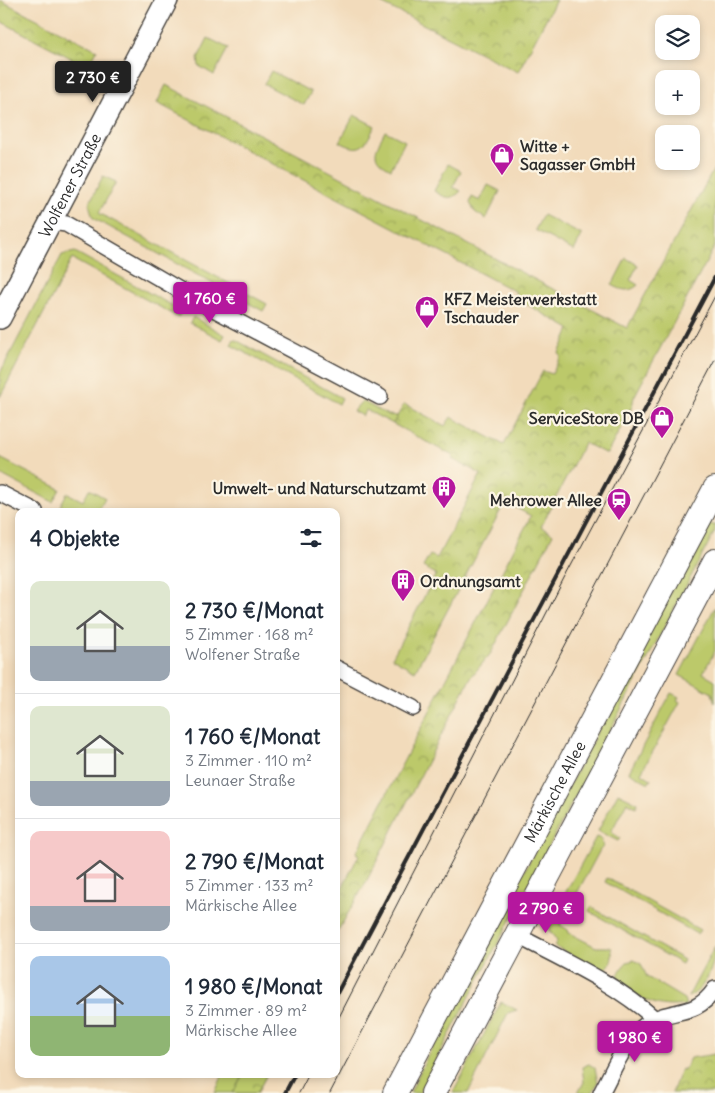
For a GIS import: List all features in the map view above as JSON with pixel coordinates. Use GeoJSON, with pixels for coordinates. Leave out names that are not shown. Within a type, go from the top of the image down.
{"type":"FeatureCollection","features":[{"type":"Feature","properties":{"kind":"main road","name":"Märkische Allee"},"geometry":{"type":"LineString","coordinates":[[395,1093],[708,517],[715,489]]}},
{"type":"Feature","properties":{"kind":"main road"},"geometry":{"type":"LineString","coordinates":[[432,1093],[518,936],[715,561]]}},
{"type":"Feature","properties":{"kind":"street","name":"Wolfener Straße"},"geometry":{"type":"LineString","coordinates":[[0,318],[167,0]]}},
{"type":"Feature","properties":{"kind":"street"},"geometry":{"type":"LineString","coordinates":[[51,222],[66,224],[195,298],[380,397]]}},
{"type":"Feature","properties":{"kind":"street"},"geometry":{"type":"LineString","coordinates":[[0,493],[29,508]]}},
{"type":"Feature","properties":{"kind":"street"},"geometry":{"type":"LineString","coordinates":[[340,670],[413,708]]}},
{"type":"Feature","properties":{"kind":"street"},"geometry":{"type":"LineString","coordinates":[[518,936],[606,983],[635,1001],[655,1019]]}},
{"type":"Feature","properties":{"kind":"street"},"geometry":{"type":"LineString","coordinates":[[601,1093],[630,1040],[655,1019],[691,1010],[707,1000],[715,990]]}},
{"type":"Feature","properties":{"kind":"green space"},"geometry":{"type":"Polygon","coordinates":[[[0,0],[97,50],[88,67],[0,21],[0,0]]]}},
{"type":"Feature","properties":{"kind":"green space"},"geometry":{"type":"Polygon","coordinates":[[[375,0],[556,0],[518,72],[375,0]]]}},
{"type":"Feature","properties":{"kind":"green space"},"geometry":{"type":"Polygon","coordinates":[[[208,38],[228,48],[214,75],[199,66],[198,58],[208,38]]]}},
{"type":"Feature","properties":{"kind":"green space"},"geometry":{"type":"Polygon","coordinates":[[[271,71],[311,92],[304,105],[264,84],[271,71]]]}},
{"type":"Feature","properties":{"kind":"green space"},"geometry":{"type":"Polygon","coordinates":[[[166,85],[627,328],[715,167],[715,246],[634,397],[632,407],[607,454],[584,443],[541,527],[553,534],[491,653],[471,677],[365,884],[340,927],[340,891],[359,855],[356,853],[531,516],[505,502],[415,671],[392,658],[436,574],[423,567],[430,555],[437,558],[481,474],[452,459],[453,456],[393,424],[404,404],[445,426],[451,417],[504,445],[543,371],[552,374],[561,356],[559,353],[570,329],[514,297],[516,292],[157,103],[166,85]]]}},
{"type":"Feature","properties":{"kind":"green space"},"geometry":{"type":"Polygon","coordinates":[[[354,115],[375,126],[365,143],[358,147],[347,146],[340,142],[354,115]]]}},
{"type":"Feature","properties":{"kind":"green space"},"geometry":{"type":"Polygon","coordinates":[[[385,131],[405,141],[391,169],[379,161],[376,153],[385,131]]]}},
{"type":"Feature","properties":{"kind":"green space"},"geometry":{"type":"Polygon","coordinates":[[[448,164],[461,171],[453,187],[461,191],[454,196],[445,197],[434,191],[448,164]]]}},
{"type":"Feature","properties":{"kind":"green space"},"geometry":{"type":"Polygon","coordinates":[[[103,176],[116,182],[99,213],[267,304],[263,311],[93,218],[89,204],[103,176]]]}},
{"type":"Feature","properties":{"kind":"green space"},"geometry":{"type":"Polygon","coordinates":[[[488,185],[500,191],[486,219],[475,212],[470,203],[472,197],[480,201],[488,185]]]}},
{"type":"Feature","properties":{"kind":"green space"},"geometry":{"type":"Polygon","coordinates":[[[543,215],[582,235],[574,251],[535,230],[543,215]]]}},
{"type":"Feature","properties":{"kind":"green space"},"geometry":{"type":"Polygon","coordinates":[[[75,252],[182,311],[178,317],[72,259],[0,397],[0,373],[62,255],[75,252]]]}},
{"type":"Feature","properties":{"kind":"green space"},"geometry":{"type":"Polygon","coordinates":[[[626,258],[638,265],[630,280],[638,285],[628,290],[612,285],[626,258]]]}},
{"type":"Feature","properties":{"kind":"green space"},"geometry":{"type":"Polygon","coordinates":[[[193,317],[225,335],[222,340],[190,323],[193,317]]]}},
{"type":"Feature","properties":{"kind":"green space"},"geometry":{"type":"Polygon","coordinates":[[[234,339],[342,398],[339,404],[231,345],[234,339]]]}},
{"type":"Feature","properties":{"kind":"green space"},"geometry":{"type":"Polygon","coordinates":[[[362,401],[388,415],[398,416],[393,424],[366,410],[362,416],[353,411],[362,401]]]}},
{"type":"Feature","properties":{"kind":"green space"},"geometry":{"type":"Polygon","coordinates":[[[0,458],[60,489],[53,502],[0,474],[0,458]]]}},
{"type":"Feature","properties":{"kind":"green space"},"geometry":{"type":"Polygon","coordinates":[[[89,489],[105,498],[99,508],[64,508],[60,506],[67,493],[83,501],[89,489]]]}},
{"type":"Feature","properties":{"kind":"green space"},"geometry":{"type":"Polygon","coordinates":[[[706,524],[715,525],[715,531],[419,1093],[410,1093],[425,1061],[706,524]]]}},
{"type":"Feature","properties":{"kind":"green space"},"geometry":{"type":"Polygon","coordinates":[[[715,607],[715,651],[703,673],[715,680],[715,703],[712,693],[679,675],[715,607]]]}},
{"type":"Feature","properties":{"kind":"green space"},"geometry":{"type":"Polygon","coordinates":[[[671,693],[679,697],[677,700],[680,702],[641,773],[651,779],[649,783],[629,772],[671,693]]]}},
{"type":"Feature","properties":{"kind":"green space"},"geometry":{"type":"Polygon","coordinates":[[[618,793],[638,803],[636,807],[627,802],[611,832],[620,838],[618,841],[598,831],[618,793]]]}},
{"type":"Feature","properties":{"kind":"green space"},"geometry":{"type":"Polygon","coordinates":[[[596,837],[601,839],[603,847],[560,925],[568,930],[569,933],[596,947],[611,947],[611,962],[607,968],[600,971],[554,946],[557,941],[549,930],[551,919],[596,837]]]}},
{"type":"Feature","properties":{"kind":"green space"},"geometry":{"type":"Polygon","coordinates":[[[607,878],[700,930],[697,934],[605,882],[607,878]]]}},
{"type":"Feature","properties":{"kind":"green space"},"geometry":{"type":"Polygon","coordinates":[[[591,907],[684,960],[682,964],[589,911],[591,907]]]}},
{"type":"Feature","properties":{"kind":"green space"},"geometry":{"type":"Polygon","coordinates":[[[715,946],[715,953],[708,976],[700,989],[688,997],[715,946]]]}},
{"type":"Feature","properties":{"kind":"green space"},"geometry":{"type":"Polygon","coordinates":[[[634,960],[641,964],[647,977],[684,999],[686,1005],[667,1006],[651,1002],[620,986],[618,976],[621,970],[627,962],[634,960]]]}},
{"type":"Feature","properties":{"kind":"green space"},"geometry":{"type":"Polygon","coordinates":[[[501,1002],[517,1010],[508,1013],[468,1093],[453,1093],[501,1002]]]}},
{"type":"Feature","properties":{"kind":"green space"},"geometry":{"type":"Polygon","coordinates":[[[715,1054],[715,1093],[672,1093],[681,1069],[684,1070],[690,1058],[715,1054]]]}},
{"type":"Feature","properties":{"kind":"green space"},"geometry":{"type":"Polygon","coordinates":[[[589,1064],[595,1068],[598,1083],[592,1093],[578,1093],[584,1082],[582,1067],[589,1064]]]}},
{"type":"Feature","properties":{"kind":"green space"},"geometry":{"type":"Polygon","coordinates":[[[221,1078],[265,1078],[257,1093],[215,1093],[221,1078]]]}},
{"type":"Feature","properties":{"kind":"green space"},"geometry":{"type":"Polygon","coordinates":[[[241,1078],[265,1078],[257,1093],[233,1093],[241,1078]]]}},
{"type":"Feature","properties":{"kind":"tram line"},"geometry":{"type":"LineString","coordinates":[[340,1015],[564,579],[715,296]]}},
{"type":"Feature","properties":{"kind":"tram line"},"geometry":{"type":"LineString","coordinates":[[340,1074],[715,360]]}},
{"type":"Feature","properties":{"kind":"tram line"},"geometry":{"type":"LineString","coordinates":[[299,1093],[307,1078]]}},
{"type":"Feature","properties":{"kind":"tram line"},"geometry":{"type":"LineString","coordinates":[[330,1093],[338,1078]]}},
{"type":"Feature","properties":{"kind":"railway"},"geometry":{"type":"LineString","coordinates":[[340,987],[715,277]]}},
{"type":"Feature","properties":{"kind":"railway"},"geometry":{"type":"LineString","coordinates":[[285,1093],[293,1078]]}},
{"type":"Feature","properties":{"kind":"place","name":"Witte + Sagasser GmbH"},"geometry":{"type":"Point","coordinates":[502,176]}},
{"type":"Feature","properties":{"kind":"place","name":"KFZ Meisterwerkstatt Tschauder"},"geometry":{"type":"Point","coordinates":[427,329]}},
{"type":"Feature","properties":{"kind":"place","name":"ServiceStore DB"},"geometry":{"type":"Point","coordinates":[662,439]}},
{"type":"Feature","properties":{"kind":"place","name":"Umwelt- und Naturschutzamt"},"geometry":{"type":"Point","coordinates":[444,509]}},
{"type":"Feature","properties":{"kind":"place","name":"Mehrower Allee"},"geometry":{"type":"Point","coordinates":[619,521]}},
{"type":"Feature","properties":{"kind":"place","name":"Ordnungsamt"},"geometry":{"type":"Point","coordinates":[403,602]}}]}
